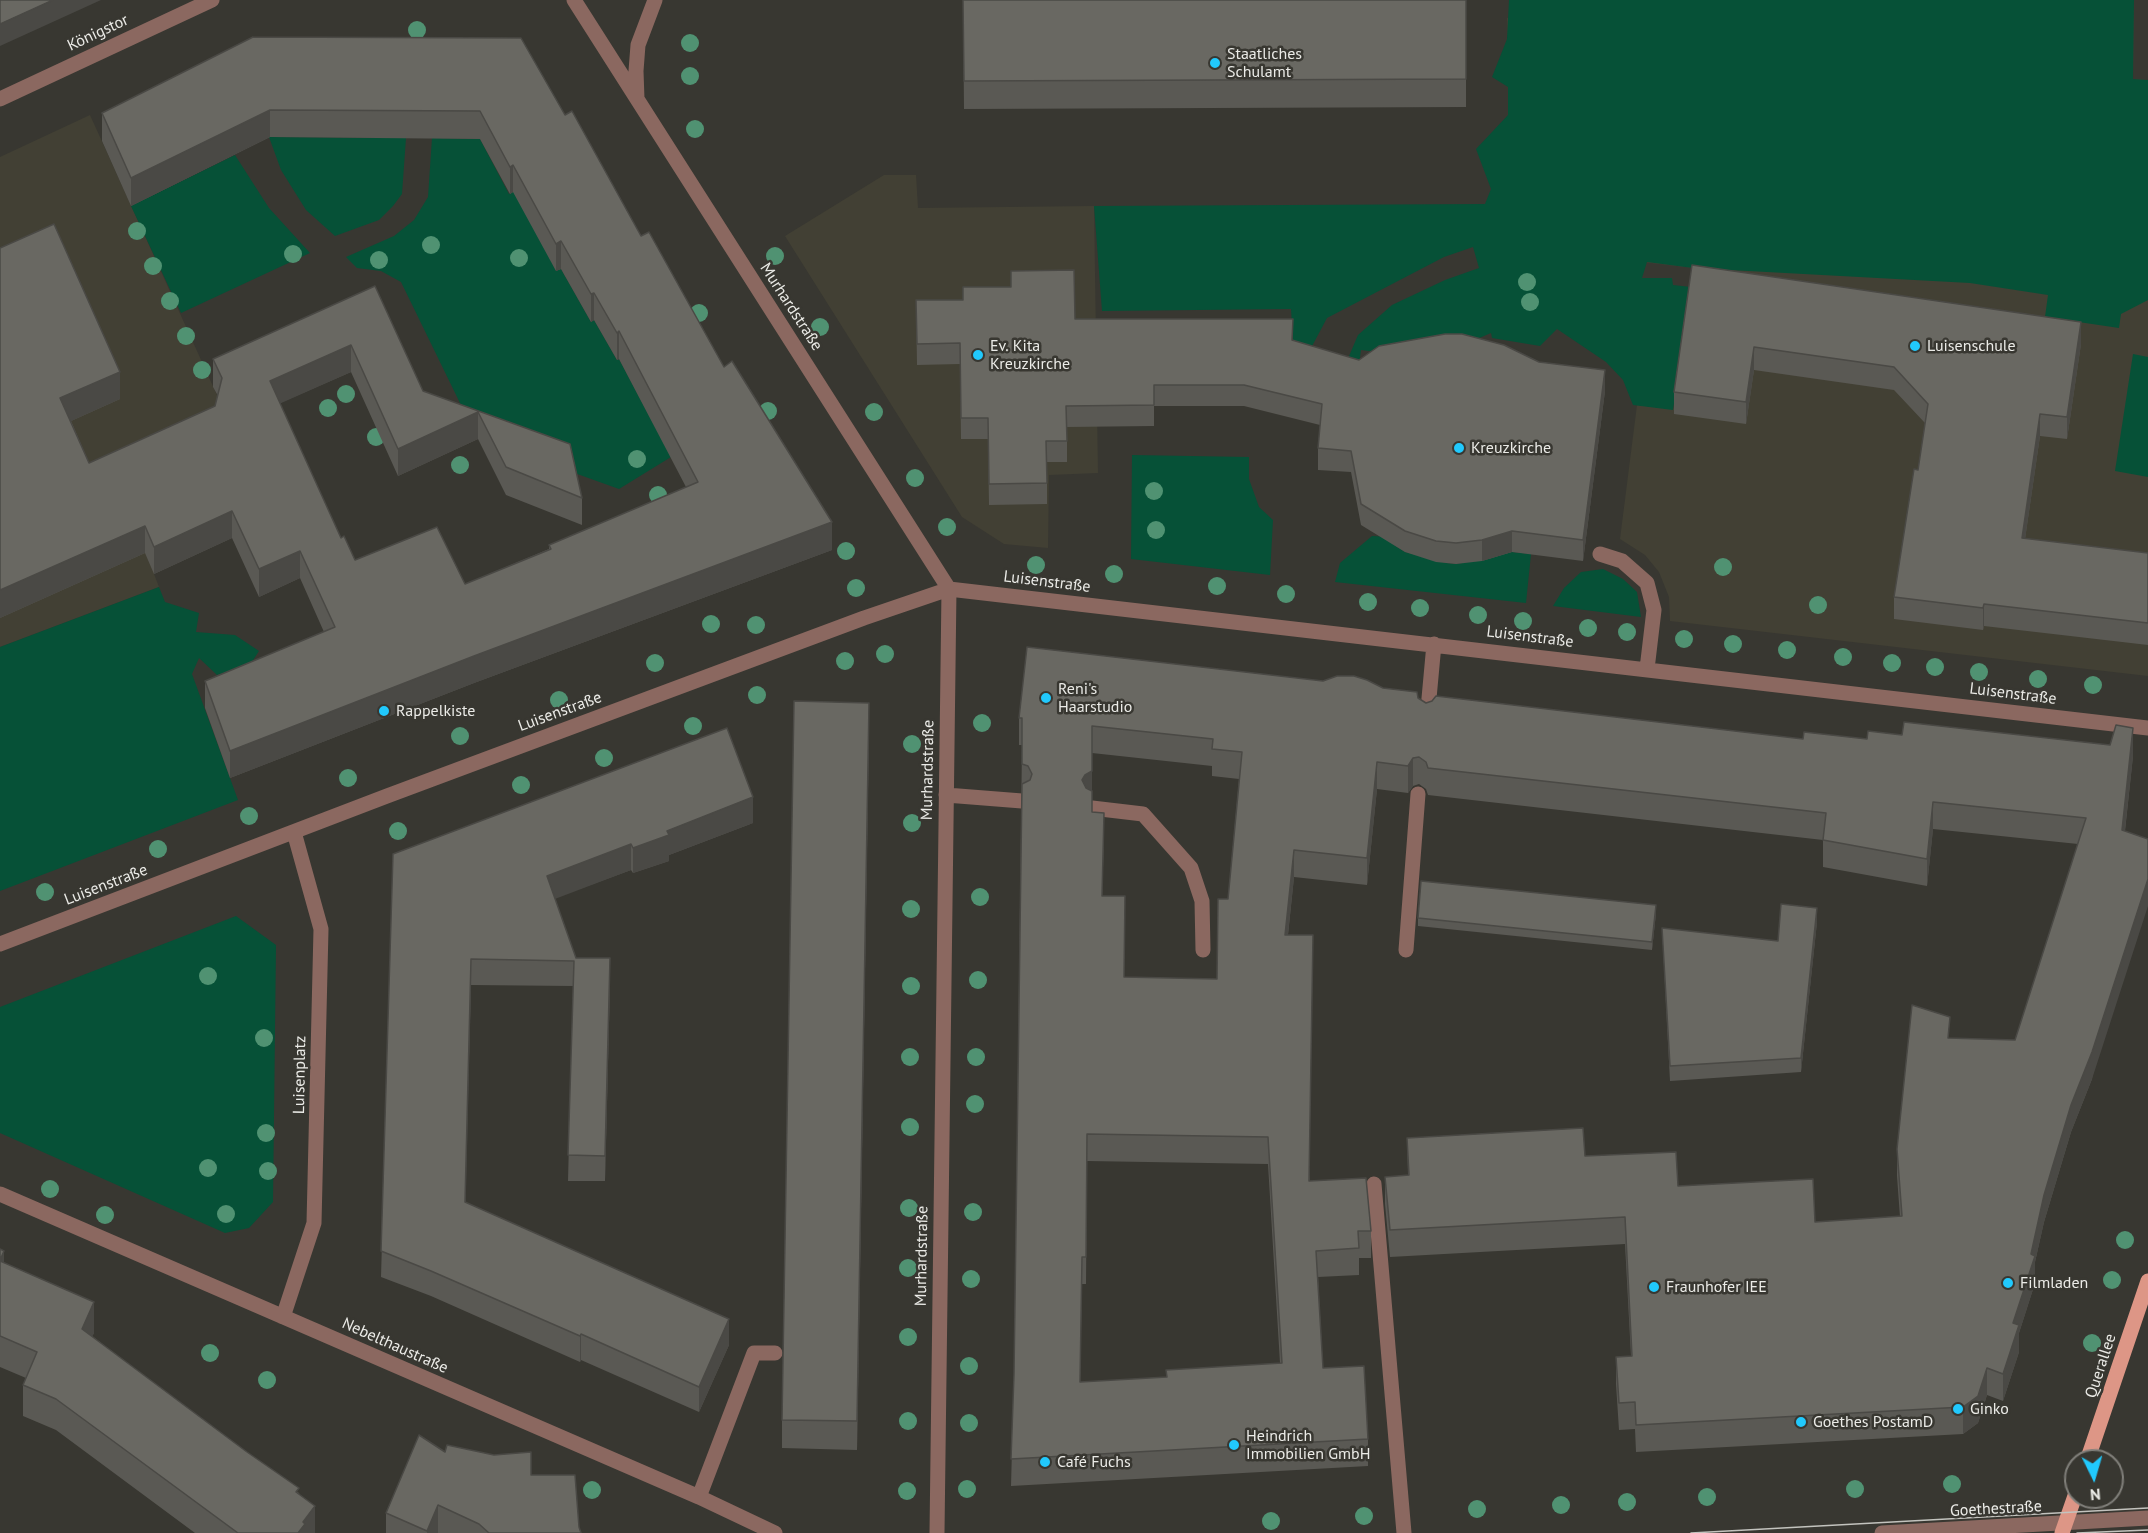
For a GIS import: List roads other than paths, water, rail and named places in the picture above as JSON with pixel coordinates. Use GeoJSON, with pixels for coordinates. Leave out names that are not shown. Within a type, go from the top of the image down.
{"type":"FeatureCollection","features":[{"type":"Feature","properties":{"kind":"main road","name":"Querallee"},"geometry":{"type":"LineString","coordinates":[[2092,1449],[2148,1281]]}},
{"type":"Feature","properties":{"kind":"main road"},"geometry":{"type":"LineString","coordinates":[[2064,1528],[2071,1509]]}},
{"type":"Feature","properties":{"kind":"street","name":"Königstor"},"geometry":{"type":"LineString","coordinates":[[0,99],[212,0]]}},
{"type":"Feature","properties":{"kind":"street","name":"Murhardstraße"},"geometry":{"type":"LineString","coordinates":[[574,0],[949,589],[937,1533]]}},
{"type":"Feature","properties":{"kind":"street"},"geometry":{"type":"LineString","coordinates":[[637,99],[638,45],[655,0]]}},
{"type":"Feature","properties":{"kind":"street"},"geometry":{"type":"LineString","coordinates":[[1600,554],[1622,561],[1647,583],[1654,610],[1647,669]]}},
{"type":"Feature","properties":{"kind":"street","name":"Luisenstraße"},"geometry":{"type":"LineString","coordinates":[[0,944],[853,622],[949,589],[2148,728]]}},
{"type":"Feature","properties":{"kind":"street"},"geometry":{"type":"LineString","coordinates":[[1427,720],[1434,644]]}},
{"type":"Feature","properties":{"kind":"street"},"geometry":{"type":"LineString","coordinates":[[1406,950],[1418,794]]}},
{"type":"Feature","properties":{"kind":"street"},"geometry":{"type":"LineString","coordinates":[[946,795],[1022,801]]}},
{"type":"Feature","properties":{"kind":"street"},"geometry":{"type":"LineString","coordinates":[[1092,808],[1143,814],[1191,868],[1202,901],[1203,950]]}},
{"type":"Feature","properties":{"kind":"street","name":"Luisenplatz"},"geometry":{"type":"LineString","coordinates":[[282,1317],[314,1224],[321,929],[294,832]]}},
{"type":"Feature","properties":{"kind":"street"},"geometry":{"type":"LineString","coordinates":[[1374,1184],[1404,1533]]}},
{"type":"Feature","properties":{"kind":"street","name":"Nebelthaustraße"},"geometry":{"type":"LineString","coordinates":[[0,1194],[699,1497],[775,1533]]}},
{"type":"Feature","properties":{"kind":"street"},"geometry":{"type":"LineString","coordinates":[[699,1497],[754,1353],[774,1353]]}},
{"type":"Feature","properties":{"kind":"street","name":"Goethestraße"},"geometry":{"type":"LineString","coordinates":[[1882,1533],[2064,1528],[2148,1518]]}},
{"type":"Feature","properties":{"kind":"tram line"},"geometry":{"type":"LineString","coordinates":[[1691,1533],[2148,1508]]}},
{"type":"Feature","properties":{"kind":"tram line"},"geometry":{"type":"LineString","coordinates":[[2077,1533],[2148,1530]]}},
{"type":"Feature","properties":{"kind":"place","name":"Staatliches Schulamt"},"geometry":{"type":"Point","coordinates":[1215,63]}},
{"type":"Feature","properties":{"kind":"place","name":"Luisenschule"},"geometry":{"type":"Point","coordinates":[1915,346]}},
{"type":"Feature","properties":{"kind":"place","name":"Ev. Kita Kreuzkirche"},"geometry":{"type":"Point","coordinates":[978,355]}},
{"type":"Feature","properties":{"kind":"place","name":"Kreuzkirche"},"geometry":{"type":"Point","coordinates":[1459,448]}},
{"type":"Feature","properties":{"kind":"place","name":"Reni's Haarstudio"},"geometry":{"type":"Point","coordinates":[1046,698]}},
{"type":"Feature","properties":{"kind":"place","name":"Rappelkiste"},"geometry":{"type":"Point","coordinates":[384,711]}},
{"type":"Feature","properties":{"kind":"place","name":"Filmladen"},"geometry":{"type":"Point","coordinates":[2008,1283]}},
{"type":"Feature","properties":{"kind":"place","name":"Fraunhofer IEE"},"geometry":{"type":"Point","coordinates":[1654,1287]}},
{"type":"Feature","properties":{"kind":"place","name":"Ginko"},"geometry":{"type":"Point","coordinates":[1958,1409]}},
{"type":"Feature","properties":{"kind":"place","name":"Goethes PostamD"},"geometry":{"type":"Point","coordinates":[1801,1422]}},
{"type":"Feature","properties":{"kind":"place","name":"Heindrich Immobilien GmbH"},"geometry":{"type":"Point","coordinates":[1234,1445]}},
{"type":"Feature","properties":{"kind":"place","name":"Café Fuchs"},"geometry":{"type":"Point","coordinates":[1045,1462]}}]}
